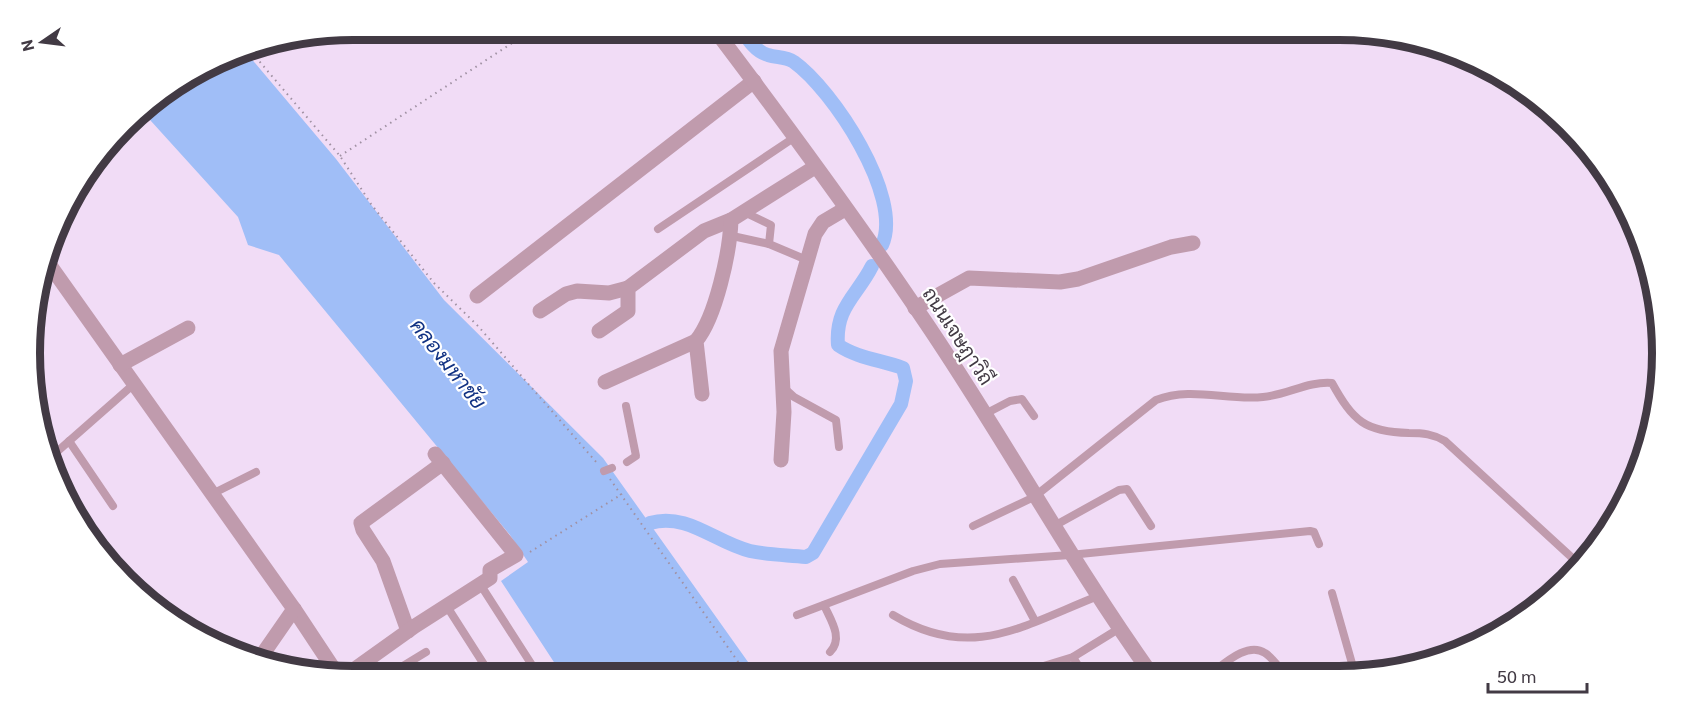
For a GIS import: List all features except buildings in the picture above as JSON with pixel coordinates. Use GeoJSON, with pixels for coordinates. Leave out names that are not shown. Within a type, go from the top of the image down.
{"type":"FeatureCollection","features":[{"type":"Feature","properties":{"kind":"street","name":"ถนนเจษฎาวิถี"},"geometry":{"type":"LineString","coordinates":[[723,40],[795,137],[915,308],[1070,555],[1146,666]]}},
{"type":"Feature","properties":{"kind":"street"},"geometry":{"type":"LineString","coordinates":[[477,296],[754,81]]}},
{"type":"Feature","properties":{"kind":"street"},"geometry":{"type":"LineString","coordinates":[[540,311],[566,294],[577,291],[609,293],[628,288],[704,231],[737,216],[815,167]]}},
{"type":"Feature","properties":{"kind":"street"},"geometry":{"type":"LineString","coordinates":[[781,460],[781,351],[815,234],[823,222],[845,209]]}},
{"type":"Feature","properties":{"kind":"street"},"geometry":{"type":"LineString","coordinates":[[605,382],[696,341],[705,330],[730,233],[737,216]]}},
{"type":"Feature","properties":{"kind":"street"},"geometry":{"type":"LineString","coordinates":[[915,308],[969,278],[1060,282],[1078,279],[1170,247],[1193,243]]}},
{"type":"Feature","properties":{"kind":"street"},"geometry":{"type":"LineString","coordinates":[[52,268],[294,609],[332,666]]}},
{"type":"Feature","properties":{"kind":"street"},"geometry":{"type":"LineString","coordinates":[[599,331],[628,311],[628,288]]}},
{"type":"Feature","properties":{"kind":"street"},"geometry":{"type":"LineString","coordinates":[[120,365],[188,328]]}},
{"type":"Feature","properties":{"kind":"street"},"geometry":{"type":"LineString","coordinates":[[696,341],[702,394]]}},
{"type":"Feature","properties":{"kind":"street"},"geometry":{"type":"LineString","coordinates":[[359,666],[446,605],[490,578],[490,570],[516,555],[439,459],[360,526],[383,561],[408,631]]}},
{"type":"Feature","properties":{"kind":"street"},"geometry":{"type":"LineString","coordinates":[[263,653],[294,609]]}},
{"type":"Feature","properties":{"kind":"lane"},"geometry":{"type":"LineString","coordinates":[[658,229],[795,137]]}},
{"type":"Feature","properties":{"kind":"lane"},"geometry":{"type":"LineString","coordinates":[[737,216],[771,225],[769,244]]}},
{"type":"Feature","properties":{"kind":"lane"},"geometry":{"type":"LineString","coordinates":[[737,237],[769,244],[807,260]]}},
{"type":"Feature","properties":{"kind":"lane"},"geometry":{"type":"LineString","coordinates":[[973,526],[1034,496],[1156,400],[1171,394],[1261,398],[1320,382],[1332,383],[1363,425],[1374,431],[1426,433],[1445,441],[1574,560]]}},
{"type":"Feature","properties":{"kind":"lane"},"geometry":{"type":"LineString","coordinates":[[56,452],[134,384]]}},
{"type":"Feature","properties":{"kind":"lane"},"geometry":{"type":"LineString","coordinates":[[782,386],[794,396],[836,420],[839,447]]}},
{"type":"Feature","properties":{"kind":"lane"},"geometry":{"type":"LineString","coordinates":[[984,415],[1017,399],[1023,399],[1034,416]]}},
{"type":"Feature","properties":{"kind":"lane"},"geometry":{"type":"LineString","coordinates":[[626,406],[636,456],[627,462]]}},
{"type":"Feature","properties":{"kind":"lane"},"geometry":{"type":"LineString","coordinates":[[69,441],[113,506]]}},
{"type":"Feature","properties":{"kind":"lane"},"geometry":{"type":"LineString","coordinates":[[212,494],[256,472]]}},
{"type":"Feature","properties":{"kind":"lane"},"geometry":{"type":"LineString","coordinates":[[1053,526],[1119,490],[1127,489],[1151,526]]}},
{"type":"Feature","properties":{"kind":"lane"},"geometry":{"type":"LineString","coordinates":[[797,615],[927,567],[979,560],[1070,555],[1310,531],[1314,532],[1319,544]]}},
{"type":"Feature","properties":{"kind":"lane"},"geometry":{"type":"LineString","coordinates":[[1013,580],[1035,621]]}},
{"type":"Feature","properties":{"kind":"lane"},"geometry":{"type":"LineString","coordinates":[[480,584],[533,666]]}},
{"type":"Feature","properties":{"kind":"lane"},"geometry":{"type":"LineString","coordinates":[[1332,593],[1353,666]]}},
{"type":"Feature","properties":{"kind":"lane"},"geometry":{"type":"LineString","coordinates":[[893,615],[915,628],[934,634],[968,639],[1000,634],[1098,596]]}},
{"type":"Feature","properties":{"kind":"lane"},"geometry":{"type":"LineString","coordinates":[[446,605],[485,666]]}},
{"type":"Feature","properties":{"kind":"lane"},"geometry":{"type":"LineString","coordinates":[[824,605],[836,634],[836,642],[830,652]]}},
{"type":"Feature","properties":{"kind":"lane"},"geometry":{"type":"LineString","coordinates":[[1044,666],[1073,657],[1120,628]]}},
{"type":"Feature","properties":{"kind":"lane"},"geometry":{"type":"LineString","coordinates":[[1222,666],[1243,651],[1254,649],[1264,652],[1277,666]]}},
{"type":"Feature","properties":{"kind":"lane"},"geometry":{"type":"LineString","coordinates":[[403,666],[426,652]]}},
{"type":"Feature","properties":{"kind":"lane"},"geometry":{"type":"LineString","coordinates":[[1073,657],[1078,666]]}},
{"type":"Feature","properties":{"kind":"path"},"geometry":{"type":"LineString","coordinates":[[340,156],[517,40]]}},
{"type":"Feature","properties":{"kind":"path"},"geometry":{"type":"LineString","coordinates":[[255,56],[340,156],[371,204],[434,284],[478,326],[608,470],[622,494],[741,666]]}},
{"type":"Feature","properties":{"kind":"path"},"geometry":{"type":"LineString","coordinates":[[527,554],[622,494]]}},
{"type":"Feature","properties":{"kind":"water","name":"คลองมหาชัย"},"geometry":{"type":"Polygon","coordinates":[[[251,58],[336,159],[444,300],[603,458],[751,666],[556,666],[501,581],[528,562],[510,535],[279,255],[248,245],[238,217],[148,117],[197,82],[251,58]]]}},
{"type":"Feature","properties":{"kind":"waterway"},"geometry":{"type":"LineString","coordinates":[[749,40],[756,48],[768,55],[794,62],[827,95],[844,119],[861,146],[874,173],[883,200],[886,224],[882,245]]}},
{"type":"Feature","properties":{"kind":"waterway"},"geometry":{"type":"LineString","coordinates":[[650,523],[664,521],[689,525],[750,551],[806,557],[813,553],[901,404],[906,381],[903,368],[861,356],[838,345],[838,332],[843,311],[872,266]]}}]}
